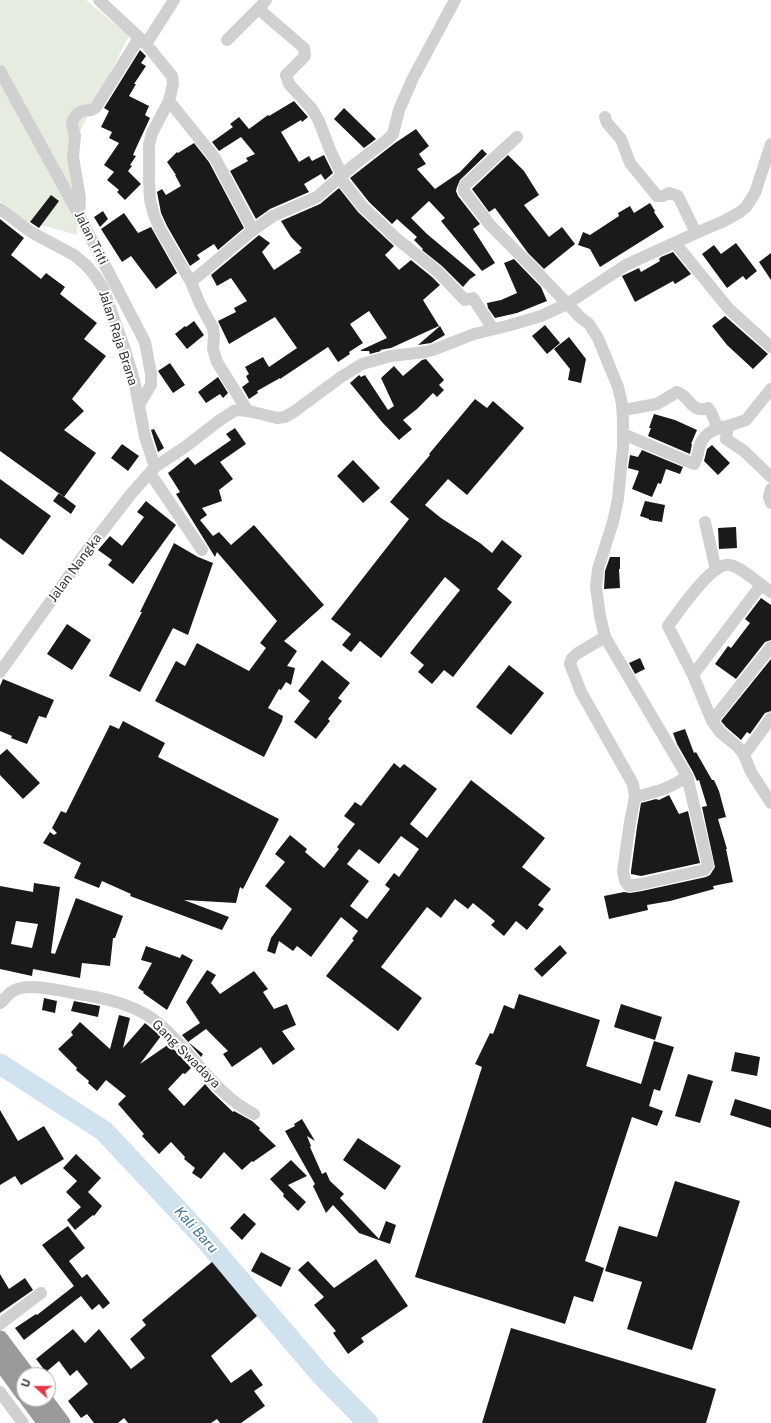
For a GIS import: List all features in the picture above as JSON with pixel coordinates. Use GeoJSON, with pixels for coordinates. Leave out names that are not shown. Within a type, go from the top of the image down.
{"type":"FeatureCollection","features":[{"type":"Feature","properties":{"kind":"highway"},"geometry":{"type":"LineString","coordinates":[[0,1339],[20,1367]]}},
{"type":"Feature","properties":{"kind":"highway"},"geometry":{"type":"LineString","coordinates":[[0,1361],[16,1383]]}},
{"type":"Feature","properties":{"kind":"highway"},"geometry":{"type":"LineString","coordinates":[[34,1407],[46,1423]]}},
{"type":"Feature","properties":{"kind":"highway"},"geometry":{"type":"LineString","coordinates":[[50,1407],[62,1423]]}},
{"type":"Feature","properties":{"kind":"street"},"geometry":{"type":"LineString","coordinates":[[100,0],[143,41],[172,76],[173,84],[169,101],[152,133],[149,145],[150,200],[154,215],[160,229],[191,282],[200,304],[213,328],[213,349],[217,362],[247,410],[268,416],[285,417],[352,369],[362,364],[391,356],[425,352],[474,334],[541,316],[567,304],[626,265],[732,217],[746,207],[767,174],[771,144]]}},
{"type":"Feature","properties":{"kind":"street"},"geometry":{"type":"LineString","coordinates":[[79,216],[80,198],[73,157],[75,136],[72,125],[73,120],[77,114],[82,111],[91,110],[96,107],[174,0]]}},
{"type":"Feature","properties":{"kind":"street"},"geometry":{"type":"LineString","coordinates":[[191,282],[253,230],[273,216],[317,197],[393,134],[398,114],[413,78],[455,0]]}},
{"type":"Feature","properties":{"kind":"street"},"geometry":{"type":"LineString","coordinates":[[264,3],[262,12],[267,18],[304,48],[305,56],[286,75],[289,84],[312,109],[319,121],[341,176],[363,208],[397,239],[438,272],[465,300],[473,298],[493,329]]}},
{"type":"Feature","properties":{"kind":"street"},"geometry":{"type":"LineString","coordinates":[[227,40],[264,3]]}},
{"type":"Feature","properties":{"kind":"street","name":"Jalan Triti"},"geometry":{"type":"LineString","coordinates":[[0,71],[72,202],[145,342],[151,374],[151,385],[139,405]]}},
{"type":"Feature","properties":{"kind":"street"},"geometry":{"type":"LineString","coordinates":[[169,101],[215,158],[253,230]]}},
{"type":"Feature","properties":{"kind":"street"},"geometry":{"type":"LineString","coordinates":[[605,117],[621,139],[630,163],[657,196],[663,196],[669,193],[678,196],[696,233]]}},
{"type":"Feature","properties":{"kind":"street"},"geometry":{"type":"LineString","coordinates":[[517,137],[466,184],[464,191],[490,225],[567,304],[589,324],[598,338],[618,387],[623,410],[623,448],[618,499],[613,522],[598,569],[596,587],[600,616],[605,636],[687,776],[708,865],[704,870],[629,886],[625,882],[623,871],[635,797],[633,784],[581,692],[570,664],[572,658],[578,652],[605,636]]}},
{"type":"Feature","properties":{"kind":"street","name":"Jalan Raja Brana"},"geometry":{"type":"LineString","coordinates":[[0,209],[31,232],[74,255],[96,277],[102,288],[125,350],[139,405],[152,470],[202,550]]}},
{"type":"Feature","properties":{"kind":"street"},"geometry":{"type":"LineString","coordinates":[[675,243],[729,309],[771,347]]}},
{"type":"Feature","properties":{"kind":"street"},"geometry":{"type":"LineString","coordinates":[[623,434],[694,464],[700,444],[710,431],[746,420],[767,402],[771,389]]}},
{"type":"Feature","properties":{"kind":"street"},"geometry":{"type":"LineString","coordinates":[[623,410],[657,404],[677,392],[698,410],[708,408],[723,427],[726,439],[744,451],[771,477]]}},
{"type":"Feature","properties":{"kind":"street","name":"Jalan Nangka"},"geometry":{"type":"LineString","coordinates":[[0,672],[94,541],[152,470],[228,414],[234,411],[247,410]]}},
{"type":"Feature","properties":{"kind":"street"},"geometry":{"type":"LineString","coordinates":[[771,489],[769,497],[771,502]]}},
{"type":"Feature","properties":{"kind":"street"},"geometry":{"type":"LineString","coordinates":[[706,522],[716,570]]}},
{"type":"Feature","properties":{"kind":"street"},"geometry":{"type":"LineString","coordinates":[[693,675],[766,589],[740,570],[730,565],[724,565],[699,584],[668,626],[693,675],[712,721],[720,732],[738,747],[744,755],[752,772],[770,797]]}},
{"type":"Feature","properties":{"kind":"street"},"geometry":{"type":"LineString","coordinates":[[712,721],[771,647]]}},
{"type":"Feature","properties":{"kind":"street"},"geometry":{"type":"LineString","coordinates":[[744,755],[771,718]]}},
{"type":"Feature","properties":{"kind":"street"},"geometry":{"type":"LineString","coordinates":[[635,797],[663,790],[676,784],[687,776]]}},
{"type":"Feature","properties":{"kind":"street","name":"Gang Swadaya"},"geometry":{"type":"LineString","coordinates":[[0,1003],[12,991],[18,988],[30,987],[103,998],[136,1010],[152,1018],[166,1030],[225,1094],[237,1105],[254,1114]]}},
{"type":"Feature","properties":{"kind":"street"},"geometry":{"type":"LineString","coordinates":[[0,1324],[41,1293]]}},
{"type":"Feature","properties":{"kind":"street"},"geometry":{"type":"LineString","coordinates":[[0,1392],[23,1423]]}},
{"type":"Feature","properties":{"kind":"shaded area"},"geometry":{"type":"Polygon","coordinates":[[[0,0],[86,0],[129,36],[79,133],[77,235],[23,220],[0,201],[0,0]]]}},
{"type":"Feature","properties":{"kind":"building"},"geometry":{"type":"Polygon","coordinates":[[[140,50],[146,56],[141,63],[146,66],[134,84],[136,84],[129,96],[149,106],[145,115],[150,118],[133,155],[136,156],[130,165],[132,166],[128,171],[141,184],[125,200],[117,192],[119,190],[107,180],[114,172],[104,165],[119,143],[109,138],[112,132],[101,127],[109,111],[104,108],[140,50]]]}},
{"type":"Feature","properties":{"kind":"building"},"geometry":{"type":"Polygon","coordinates":[[[294,101],[308,117],[302,122],[301,120],[281,132],[299,162],[309,156],[312,161],[324,155],[333,173],[325,180],[321,174],[304,184],[309,192],[270,209],[256,219],[230,171],[248,161],[246,158],[255,154],[241,137],[219,151],[212,142],[233,127],[230,124],[239,117],[249,129],[268,115],[269,116],[294,101]]]}},
{"type":"Feature","properties":{"kind":"building"},"geometry":{"type":"Polygon","coordinates":[[[344,108],[376,139],[364,148],[334,119],[344,108]]]}},
{"type":"Feature","properties":{"kind":"building"},"geometry":{"type":"Polygon","coordinates":[[[416,129],[429,146],[419,154],[426,164],[417,169],[435,189],[460,172],[482,149],[487,154],[460,180],[456,191],[458,196],[480,224],[473,229],[495,263],[482,271],[441,221],[445,218],[429,201],[411,218],[427,234],[476,275],[463,287],[442,266],[422,250],[423,249],[414,240],[417,237],[397,219],[392,224],[369,202],[350,178],[395,143],[416,129]]]}},
{"type":"Feature","properties":{"kind":"building"},"geometry":{"type":"Polygon","coordinates":[[[194,143],[209,162],[244,228],[218,250],[214,244],[197,255],[200,259],[190,266],[161,213],[157,192],[162,189],[166,195],[181,186],[176,175],[167,162],[177,152],[178,153],[194,143]]]}},
{"type":"Feature","properties":{"kind":"building"},"geometry":{"type":"Polygon","coordinates":[[[508,155],[524,171],[539,195],[524,205],[549,237],[562,227],[575,244],[544,269],[528,253],[495,208],[489,212],[472,189],[508,155]]]}},
{"type":"Feature","properties":{"kind":"building"},"geometry":{"type":"Polygon","coordinates":[[[339,188],[358,212],[394,246],[385,255],[399,270],[411,260],[440,285],[423,300],[439,326],[391,348],[370,354],[369,351],[361,350],[387,338],[369,311],[350,324],[363,343],[349,352],[350,354],[338,362],[328,347],[280,379],[257,391],[258,393],[249,399],[242,387],[249,382],[246,376],[249,374],[245,367],[263,357],[269,367],[297,348],[275,317],[229,344],[218,321],[236,312],[234,308],[247,301],[231,278],[217,286],[211,275],[259,235],[270,243],[262,252],[274,270],[301,252],[299,251],[302,248],[291,237],[281,221],[320,204],[339,188]]]}},
{"type":"Feature","properties":{"kind":"building"},"geometry":{"type":"Polygon","coordinates":[[[51,195],[59,201],[39,228],[30,222],[51,195]]]}},
{"type":"Feature","properties":{"kind":"building"},"geometry":{"type":"Polygon","coordinates":[[[650,203],[664,227],[600,267],[590,249],[578,245],[583,232],[590,235],[619,216],[618,213],[630,206],[634,213],[650,203]]]}},
{"type":"Feature","properties":{"kind":"building"},"geometry":{"type":"Polygon","coordinates":[[[103,211],[108,219],[100,227],[94,217],[103,211]]]}},
{"type":"Feature","properties":{"kind":"building"},"geometry":{"type":"Polygon","coordinates":[[[124,213],[138,233],[151,227],[177,273],[156,289],[131,256],[122,262],[101,229],[124,213]]]}},
{"type":"Feature","properties":{"kind":"building"},"geometry":{"type":"Polygon","coordinates":[[[0,219],[24,238],[11,255],[41,279],[46,273],[65,287],[60,294],[97,323],[84,339],[106,356],[72,399],[84,411],[64,430],[96,453],[64,497],[0,451],[0,219]]]}},
{"type":"Feature","properties":{"kind":"building"},"geometry":{"type":"Polygon","coordinates":[[[736,243],[757,271],[746,280],[743,276],[727,288],[702,254],[714,245],[721,254],[736,243]]]}},
{"type":"Feature","properties":{"kind":"building"},"geometry":{"type":"Polygon","coordinates":[[[673,252],[691,274],[675,284],[673,281],[635,302],[622,276],[639,268],[641,272],[660,261],[659,259],[661,257],[673,252]]]}},
{"type":"Feature","properties":{"kind":"building"},"geometry":{"type":"Polygon","coordinates":[[[771,253],[771,280],[759,262],[771,253]]]}},
{"type":"Feature","properties":{"kind":"building"},"geometry":{"type":"Polygon","coordinates":[[[514,259],[541,287],[547,301],[517,313],[495,318],[488,308],[487,303],[501,300],[517,293],[504,263],[514,259]]]}},
{"type":"Feature","properties":{"kind":"building"},"geometry":{"type":"Polygon","coordinates":[[[725,316],[768,354],[753,369],[727,345],[712,326],[725,316]]]}},
{"type":"Feature","properties":{"kind":"building"},"geometry":{"type":"Polygon","coordinates":[[[194,321],[204,335],[187,349],[175,334],[194,321]]]}},
{"type":"Feature","properties":{"kind":"building"},"geometry":{"type":"Polygon","coordinates":[[[545,325],[560,343],[547,354],[532,336],[545,325]]]}},
{"type":"Feature","properties":{"kind":"building"},"geometry":{"type":"Polygon","coordinates":[[[440,326],[445,335],[431,343],[418,345],[440,326]]]}},
{"type":"Feature","properties":{"kind":"building"},"geometry":{"type":"Polygon","coordinates":[[[569,337],[586,359],[581,383],[568,380],[570,369],[554,349],[569,337]]]}},
{"type":"Feature","properties":{"kind":"building"},"geometry":{"type":"Polygon","coordinates":[[[426,359],[444,380],[439,385],[444,390],[437,397],[433,393],[403,420],[412,429],[399,440],[350,383],[359,375],[361,377],[365,375],[388,410],[394,406],[381,378],[394,366],[403,376],[422,360],[426,359]]]}},
{"type":"Feature","properties":{"kind":"building"},"geometry":{"type":"Polygon","coordinates":[[[170,363],[185,385],[173,393],[158,371],[170,363]]]}},
{"type":"Feature","properties":{"kind":"building"},"geometry":{"type":"Polygon","coordinates":[[[218,377],[228,393],[223,398],[220,394],[206,403],[198,392],[218,377]]]}},
{"type":"Feature","properties":{"kind":"building"},"geometry":{"type":"Polygon","coordinates":[[[475,399],[487,408],[493,401],[524,428],[467,495],[448,479],[425,505],[441,518],[480,543],[492,553],[502,540],[522,556],[497,589],[512,602],[453,677],[444,670],[432,684],[418,672],[424,665],[410,653],[460,590],[445,577],[381,658],[360,641],[351,652],[342,645],[351,634],[331,619],[409,519],[390,502],[475,399]]]}},
{"type":"Feature","properties":{"kind":"building"},"geometry":{"type":"Polygon","coordinates":[[[654,414],[675,420],[697,430],[691,444],[690,454],[648,436],[654,414]]]}},
{"type":"Feature","properties":{"kind":"building"},"geometry":{"type":"Polygon","coordinates":[[[235,428],[246,444],[220,462],[233,479],[219,490],[222,501],[202,508],[207,515],[200,520],[213,536],[219,532],[231,545],[254,525],[324,605],[284,641],[297,651],[287,666],[295,668],[291,685],[286,682],[281,690],[279,689],[268,708],[283,716],[264,757],[155,701],[176,661],[185,666],[197,643],[249,671],[266,648],[260,643],[277,621],[217,552],[215,557],[176,494],[180,492],[168,473],[188,457],[195,465],[231,440],[226,434],[235,428]]]}},
{"type":"Feature","properties":{"kind":"building"},"geometry":{"type":"Polygon","coordinates":[[[154,429],[164,448],[158,452],[151,430],[154,429]]]}},
{"type":"Feature","properties":{"kind":"building"},"geometry":{"type":"Polygon","coordinates":[[[122,444],[139,456],[128,471],[111,458],[122,444]]]}},
{"type":"Feature","properties":{"kind":"building"},"geometry":{"type":"Polygon","coordinates":[[[712,445],[730,463],[718,475],[704,461],[707,449],[712,445]]]}},
{"type":"Feature","properties":{"kind":"building"},"geometry":{"type":"Polygon","coordinates":[[[642,450],[683,467],[680,474],[666,469],[661,484],[658,483],[652,497],[632,489],[639,471],[628,468],[630,455],[638,457],[642,450]]]}},
{"type":"Feature","properties":{"kind":"building"},"geometry":{"type":"Polygon","coordinates":[[[353,460],[380,488],[363,503],[337,476],[353,460]]]}},
{"type":"Feature","properties":{"kind":"building"},"geometry":{"type":"Polygon","coordinates":[[[0,479],[51,516],[23,555],[0,538],[0,479]]]}},
{"type":"Feature","properties":{"kind":"building"},"geometry":{"type":"Polygon","coordinates":[[[59,493],[76,506],[71,514],[53,501],[59,493]]]}},
{"type":"Feature","properties":{"kind":"building"},"geometry":{"type":"Polygon","coordinates":[[[146,501],[176,525],[133,584],[108,565],[112,560],[98,550],[110,536],[122,546],[144,517],[137,512],[146,501]]]}},
{"type":"Feature","properties":{"kind":"building"},"geometry":{"type":"Polygon","coordinates":[[[645,501],[665,505],[662,522],[649,520],[640,516],[645,501]]]}},
{"type":"Feature","properties":{"kind":"building"},"geometry":{"type":"Polygon","coordinates":[[[736,527],[737,548],[719,549],[718,528],[736,527]]]}},
{"type":"Feature","properties":{"kind":"building"},"geometry":{"type":"Polygon","coordinates":[[[174,543],[198,557],[213,563],[188,635],[173,628],[140,692],[109,676],[142,612],[140,612],[174,543]]]}},
{"type":"Feature","properties":{"kind":"building"},"geometry":{"type":"Polygon","coordinates":[[[610,557],[620,557],[620,588],[604,589],[605,571],[610,557]]]}},
{"type":"Feature","properties":{"kind":"building"},"geometry":{"type":"Polygon","coordinates":[[[761,598],[771,605],[771,640],[765,642],[736,679],[715,664],[728,646],[731,648],[750,623],[745,619],[761,598]]]}},
{"type":"Feature","properties":{"kind":"building"},"geometry":{"type":"Polygon","coordinates":[[[67,624],[91,640],[72,670],[47,654],[67,624]]]}},
{"type":"Feature","properties":{"kind":"building"},"geometry":{"type":"Polygon","coordinates":[[[640,658],[645,669],[635,674],[629,663],[640,658]]]}},
{"type":"Feature","properties":{"kind":"building"},"geometry":{"type":"Polygon","coordinates":[[[771,659],[771,711],[765,713],[750,734],[747,732],[741,740],[721,721],[771,659]]]}},
{"type":"Feature","properties":{"kind":"building"},"geometry":{"type":"Polygon","coordinates":[[[322,660],[350,683],[338,698],[342,701],[328,719],[330,721],[316,739],[294,722],[310,701],[298,691],[322,660]]]}},
{"type":"Feature","properties":{"kind":"building"},"geometry":{"type":"Polygon","coordinates":[[[509,665],[544,693],[511,735],[476,707],[509,665]]]}},
{"type":"Feature","properties":{"kind":"building"},"geometry":{"type":"Polygon","coordinates":[[[3,679],[54,700],[46,718],[39,716],[27,744],[11,738],[12,736],[0,731],[0,686],[3,679]]]}},
{"type":"Feature","properties":{"kind":"building"},"geometry":{"type":"Polygon","coordinates":[[[123,721],[165,743],[158,757],[279,819],[243,889],[240,887],[236,903],[184,900],[229,917],[222,930],[130,896],[131,894],[102,881],[99,888],[74,878],[81,863],[43,843],[50,832],[54,835],[57,833],[52,828],[61,811],[66,813],[110,725],[119,729],[123,721]]]}},
{"type":"Feature","properties":{"kind":"building"},"geometry":{"type":"Polygon","coordinates":[[[685,729],[694,753],[696,752],[712,780],[714,780],[719,791],[726,817],[718,819],[727,849],[733,882],[713,886],[714,889],[670,901],[647,905],[648,910],[609,919],[604,896],[624,892],[630,893],[642,891],[706,877],[710,875],[715,867],[702,807],[707,806],[699,780],[697,781],[677,744],[673,733],[685,729]]]}},
{"type":"Feature","properties":{"kind":"building"},"geometry":{"type":"Polygon","coordinates":[[[7,749],[40,783],[23,799],[0,775],[0,755],[7,749]]]}},
{"type":"Feature","properties":{"kind":"building"},"geometry":{"type":"Polygon","coordinates":[[[394,763],[400,768],[404,764],[437,789],[410,824],[427,838],[471,780],[545,838],[522,867],[551,889],[538,905],[544,909],[527,930],[516,921],[504,936],[491,925],[495,921],[473,903],[468,909],[455,899],[441,918],[427,907],[381,967],[422,998],[398,1031],[326,976],[354,940],[352,939],[358,931],[341,917],[311,957],[297,946],[293,951],[279,941],[275,954],[267,951],[271,938],[292,909],[265,886],[285,862],[275,854],[290,835],[307,849],[305,852],[324,868],[339,849],[337,847],[355,824],[344,816],[355,802],[361,806],[394,763]],[[401,836],[379,864],[359,849],[347,864],[369,881],[350,906],[367,919],[390,889],[385,885],[394,873],[399,877],[419,849],[401,836]]]}},
{"type":"Feature","properties":{"kind":"building"},"geometry":{"type":"Polygon","coordinates":[[[669,795],[679,814],[688,811],[700,863],[641,876],[631,874],[641,803],[656,799],[659,800],[669,795]]]}},
{"type":"Feature","properties":{"kind":"building"},"geometry":{"type":"Polygon","coordinates":[[[34,883],[60,887],[51,953],[55,954],[76,898],[123,916],[115,938],[113,938],[110,966],[82,963],[80,978],[33,969],[32,976],[0,969],[0,886],[33,892],[34,883]],[[16,921],[11,944],[32,948],[38,924],[16,921]]]}},
{"type":"Feature","properties":{"kind":"building"},"geometry":{"type":"Polygon","coordinates":[[[560,945],[567,953],[542,977],[534,969],[560,945]]]}},
{"type":"Feature","properties":{"kind":"building"},"geometry":{"type":"Polygon","coordinates":[[[146,946],[180,958],[182,954],[193,960],[167,1010],[138,988],[152,963],[141,960],[146,946]]]}},
{"type":"Feature","properties":{"kind":"building"},"geometry":{"type":"Polygon","coordinates":[[[207,970],[216,975],[211,983],[220,994],[254,971],[268,989],[263,992],[274,1009],[287,1004],[296,1025],[282,1031],[295,1049],[273,1065],[261,1047],[232,1067],[223,1054],[228,1051],[206,1029],[188,1042],[182,1035],[200,1023],[186,1002],[207,970]]]}},
{"type":"Feature","properties":{"kind":"building"},"geometry":{"type":"Polygon","coordinates":[[[519,994],[600,1020],[586,1066],[641,1084],[654,1041],[674,1047],[660,1091],[654,1089],[649,1106],[663,1111],[657,1126],[632,1117],[585,1261],[604,1268],[593,1302],[574,1296],[565,1324],[415,1277],[482,1067],[475,1064],[490,1033],[493,1034],[504,1005],[514,1009],[519,994]]]}},
{"type":"Feature","properties":{"kind":"building"},"geometry":{"type":"Polygon","coordinates":[[[44,998],[57,1001],[55,1013],[42,1010],[44,998]]]}},
{"type":"Feature","properties":{"kind":"building"},"geometry":{"type":"Polygon","coordinates":[[[74,1001],[100,1006],[98,1017],[71,1011],[74,1001]]]}},
{"type":"Feature","properties":{"kind":"building"},"geometry":{"type":"Polygon","coordinates":[[[621,1004],[662,1017],[655,1040],[614,1027],[621,1004]]]}},
{"type":"Feature","properties":{"kind":"building"},"geometry":{"type":"Polygon","coordinates":[[[119,1015],[130,1018],[123,1048],[145,1023],[161,1036],[140,1064],[169,1044],[191,1068],[185,1074],[183,1073],[168,1089],[184,1106],[205,1084],[233,1112],[234,1111],[252,1121],[276,1146],[253,1162],[252,1161],[242,1170],[224,1152],[201,1179],[192,1173],[195,1168],[184,1159],[185,1157],[171,1142],[159,1154],[142,1136],[144,1134],[118,1104],[126,1096],[106,1080],[97,1091],[58,1049],[73,1035],[71,1032],[80,1022],[110,1049],[119,1015]]]}},
{"type":"Feature","properties":{"kind":"building"},"geometry":{"type":"Polygon","coordinates":[[[188,1042],[203,1054],[201,1057],[188,1042]]]}},
{"type":"Feature","properties":{"kind":"building"},"geometry":{"type":"Polygon","coordinates":[[[735,1052],[760,1057],[757,1076],[731,1071],[735,1052]]]}},
{"type":"Feature","properties":{"kind":"building"},"geometry":{"type":"Polygon","coordinates":[[[688,1074],[713,1081],[700,1123],[675,1116],[688,1074]]]}},
{"type":"Feature","properties":{"kind":"building"},"geometry":{"type":"Polygon","coordinates":[[[735,1099],[771,1110],[771,1128],[730,1115],[735,1099]]]}},
{"type":"Feature","properties":{"kind":"building"},"geometry":{"type":"Polygon","coordinates":[[[0,1110],[18,1141],[44,1126],[64,1159],[21,1185],[15,1176],[0,1185],[0,1110]]]}},
{"type":"Feature","properties":{"kind":"building"},"geometry":{"type":"Polygon","coordinates":[[[302,1119],[315,1141],[307,1136],[311,1146],[310,1147],[322,1174],[326,1172],[330,1181],[344,1194],[340,1198],[379,1239],[386,1221],[396,1225],[390,1244],[359,1233],[333,1205],[326,1213],[313,1186],[315,1184],[285,1131],[295,1126],[294,1124],[302,1119]]]}},
{"type":"Feature","properties":{"kind":"building"},"geometry":{"type":"Polygon","coordinates":[[[358,1138],[401,1166],[385,1190],[343,1160],[358,1138]]]}},
{"type":"Feature","properties":{"kind":"building"},"geometry":{"type":"Polygon","coordinates":[[[76,1154],[101,1178],[88,1192],[102,1206],[94,1216],[93,1215],[75,1230],[67,1220],[81,1207],[66,1192],[77,1181],[63,1168],[76,1154]]]}},
{"type":"Feature","properties":{"kind":"building"},"geometry":{"type":"Polygon","coordinates":[[[291,1160],[307,1176],[288,1185],[306,1202],[298,1211],[283,1196],[284,1194],[270,1179],[291,1160]]]}},
{"type":"Feature","properties":{"kind":"building"},"geometry":{"type":"Polygon","coordinates":[[[675,1181],[740,1201],[692,1350],[627,1329],[642,1282],[605,1271],[619,1226],[657,1237],[675,1181]]]}},
{"type":"Feature","properties":{"kind":"building"},"geometry":{"type":"Polygon","coordinates":[[[244,1213],[256,1224],[242,1240],[230,1228],[244,1213]]]}},
{"type":"Feature","properties":{"kind":"building"},"geometry":{"type":"Polygon","coordinates":[[[68,1226],[85,1248],[69,1261],[82,1278],[87,1274],[110,1303],[103,1309],[99,1304],[92,1310],[81,1296],[24,1340],[15,1328],[36,1314],[37,1315],[74,1286],[42,1245],[68,1226]]]}},
{"type":"Feature","properties":{"kind":"building"},"geometry":{"type":"Polygon","coordinates":[[[261,1252],[291,1268],[281,1287],[251,1271],[261,1252]]]}},
{"type":"Feature","properties":{"kind":"building"},"geometry":{"type":"Polygon","coordinates":[[[376,1259],[408,1306],[361,1338],[364,1342],[348,1354],[333,1333],[336,1331],[314,1305],[324,1297],[298,1270],[308,1261],[334,1288],[376,1259]]]}},
{"type":"Feature","properties":{"kind":"building"},"geometry":{"type":"Polygon","coordinates":[[[212,1262],[257,1316],[211,1356],[231,1383],[251,1369],[263,1385],[254,1391],[265,1406],[241,1423],[220,1423],[217,1419],[211,1423],[128,1423],[124,1418],[118,1423],[94,1423],[87,1414],[81,1418],[68,1401],[88,1384],[77,1370],[70,1376],[59,1361],[52,1367],[42,1367],[36,1359],[73,1329],[85,1343],[99,1329],[131,1369],[145,1358],[130,1339],[146,1325],[142,1320],[212,1262]]]}},
{"type":"Feature","properties":{"kind":"building"},"geometry":{"type":"Polygon","coordinates":[[[0,1274],[9,1289],[25,1278],[33,1290],[0,1313],[0,1274]]]}},
{"type":"Feature","properties":{"kind":"building"},"geometry":{"type":"Polygon","coordinates":[[[511,1328],[716,1389],[706,1423],[482,1423],[511,1328]]]}},
{"type":"Feature","properties":{"kind":"waterway","name":"Kali Baru"},"geometry":{"type":"LineString","coordinates":[[0,1064],[104,1131],[204,1238],[322,1376],[368,1423]]}}]}
